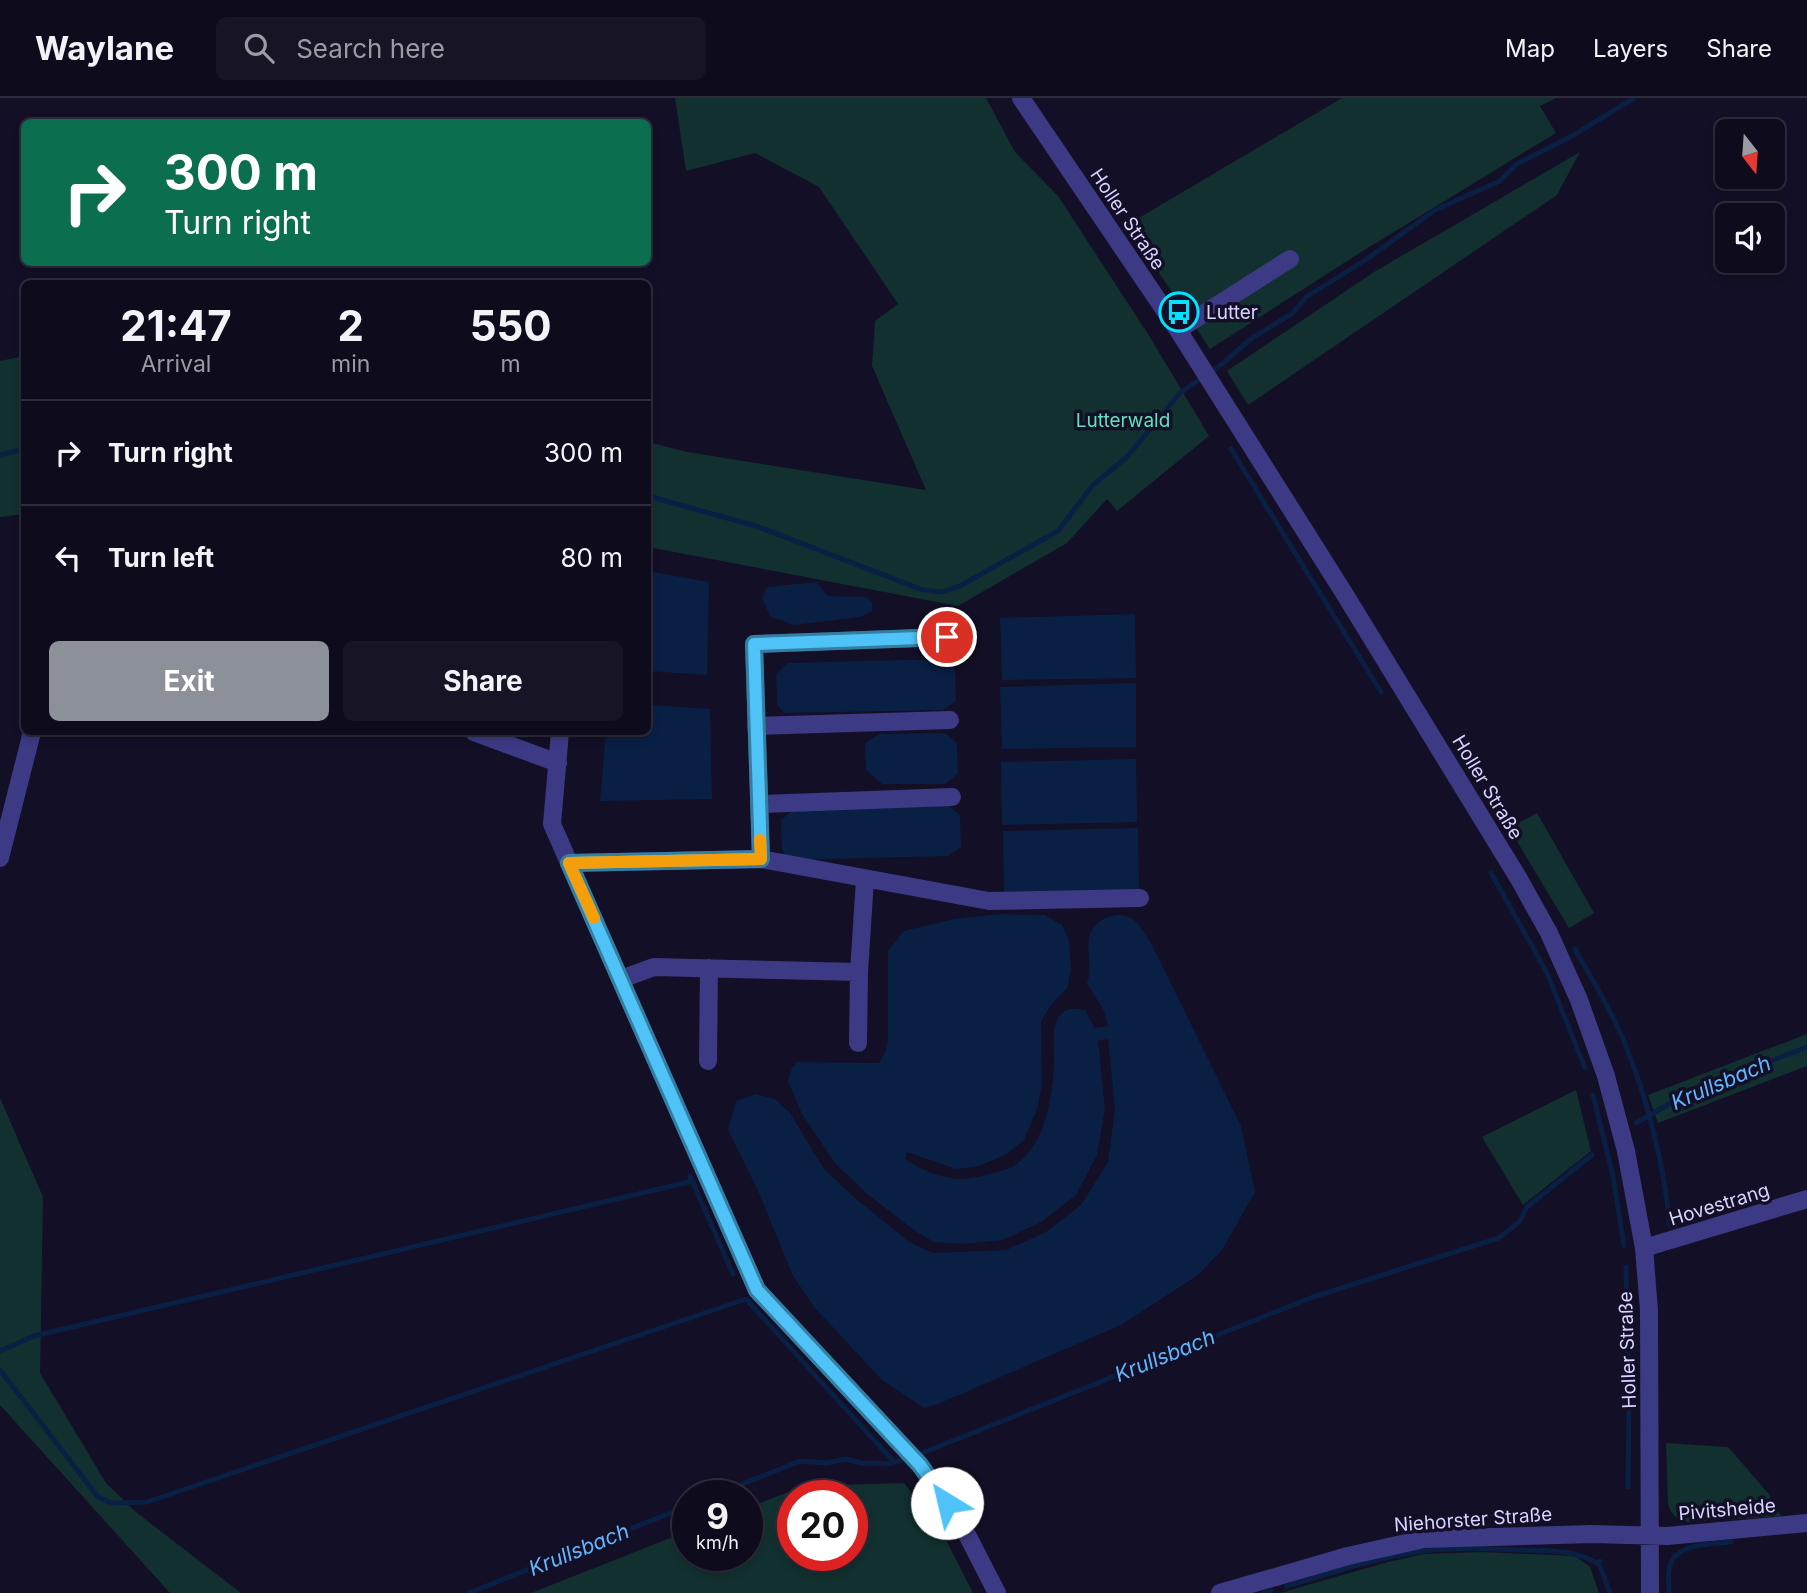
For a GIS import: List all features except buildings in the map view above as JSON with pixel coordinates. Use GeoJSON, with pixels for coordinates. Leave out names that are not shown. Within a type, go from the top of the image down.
{"type":"FeatureCollection","features":[{"type":"Feature","properties":{"kind":"street","name":"Holler Straße"},"geometry":{"type":"LineString","coordinates":[[1021,98],[1178,330],[1487,825],[1549,933],[1579,1000],[1606,1076],[1636,1195],[1644,1248],[1649,1310],[1650,1593]]}},
{"type":"Feature","properties":{"kind":"street"},"geometry":{"type":"LineString","coordinates":[[1178,330],[1290,259]]}},
{"type":"Feature","properties":{"kind":"street"},"geometry":{"type":"LineString","coordinates":[[761,859],[754,644],[947,637]]}},
{"type":"Feature","properties":{"kind":"street"},"geometry":{"type":"LineString","coordinates":[[756,726],[950,719]]}},
{"type":"Feature","properties":{"kind":"street"},"geometry":{"type":"LineString","coordinates":[[0,858],[31,735]]}},
{"type":"Feature","properties":{"kind":"street"},"geometry":{"type":"LineString","coordinates":[[482,735],[558,763]]}},
{"type":"Feature","properties":{"kind":"street"},"geometry":{"type":"LineString","coordinates":[[560,735],[552,824],[757,1290],[920,1465],[960,1521],[997,1593]]}},
{"type":"Feature","properties":{"kind":"street"},"geometry":{"type":"LineString","coordinates":[[759,804],[952,797]]}},
{"type":"Feature","properties":{"kind":"street"},"geometry":{"type":"LineString","coordinates":[[569,863],[761,859],[989,901],[1140,898]]}},
{"type":"Feature","properties":{"kind":"street"},"geometry":{"type":"LineString","coordinates":[[858,1043],[865,879]]}},
{"type":"Feature","properties":{"kind":"street"},"geometry":{"type":"LineString","coordinates":[[621,978],[654,967],[859,972]]}},
{"type":"Feature","properties":{"kind":"street"},"geometry":{"type":"LineString","coordinates":[[708,1060],[709,968]]}},
{"type":"Feature","properties":{"kind":"street","name":"Hovestrang"},"geometry":{"type":"LineString","coordinates":[[1644,1248],[1807,1199]]}},
{"type":"Feature","properties":{"kind":"street","name":"Pivitsheide"},"geometry":{"type":"LineString","coordinates":[[1651,1536],[1807,1523]]}},
{"type":"Feature","properties":{"kind":"street","name":"Niehorster Straße"},"geometry":{"type":"LineString","coordinates":[[1220,1593],[1348,1556],[1424,1539],[1592,1534],[1651,1536]]}},
{"type":"Feature","properties":{"kind":"green space","name":"Lutterwald"},"geometry":{"type":"Polygon","coordinates":[[[675,98],[986,98],[1015,152],[1058,196],[1148,334],[1209,436],[1117,511],[1107,499],[1067,543],[958,606],[651,548],[651,443],[687,452],[926,490],[872,366],[875,321],[898,304],[819,187],[755,153],[686,171],[675,98]]]}},
{"type":"Feature","properties":{"kind":"green space"},"geometry":{"type":"Polygon","coordinates":[[[1342,98],[1556,98],[1540,106],[1556,133],[1358,254],[1210,349],[1127,225],[1342,98]]]}},
{"type":"Feature","properties":{"kind":"green space"},"geometry":{"type":"Polygon","coordinates":[[[1580,152],[1557,195],[1248,405],[1227,371],[1374,272],[1580,152]]]}},
{"type":"Feature","properties":{"kind":"green space"},"geometry":{"type":"Polygon","coordinates":[[[21,357],[21,514],[0,517],[0,361],[21,357]]]}},
{"type":"Feature","properties":{"kind":"green space"},"geometry":{"type":"Polygon","coordinates":[[[1537,813],[1594,913],[1569,928],[1509,828],[1537,813]]]}},
{"type":"Feature","properties":{"kind":"green space"},"geometry":{"type":"Polygon","coordinates":[[[1807,1034],[1807,1066],[1658,1123],[1648,1095],[1807,1034]]]}},
{"type":"Feature","properties":{"kind":"green space"},"geometry":{"type":"Polygon","coordinates":[[[1576,1090],[1591,1151],[1523,1205],[1482,1137],[1576,1090]]]}},
{"type":"Feature","properties":{"kind":"green space"},"geometry":{"type":"Polygon","coordinates":[[[0,1098],[43,1197],[40,1373],[106,1483],[137,1513],[241,1593],[170,1593],[0,1405],[0,1098]]]}},
{"type":"Feature","properties":{"kind":"green space"},"geometry":{"type":"Polygon","coordinates":[[[1666,1443],[1728,1447],[1768,1493],[1781,1516],[1689,1522],[1678,1519],[1668,1504],[1666,1443]]]}},
{"type":"Feature","properties":{"kind":"green space"},"geometry":{"type":"Polygon","coordinates":[[[904,1483],[941,1530],[973,1593],[531,1593],[672,1537],[672,1571],[763,1571],[763,1502],[777,1496],[777,1571],[868,1571],[868,1484],[904,1483]]]}},
{"type":"Feature","properties":{"kind":"green space"},"geometry":{"type":"Polygon","coordinates":[[[1481,1552],[1575,1556],[1590,1567],[1599,1593],[1280,1593],[1424,1554],[1481,1552]]]}},
{"type":"Feature","properties":{"kind":"water"},"geometry":{"type":"Polygon","coordinates":[[[651,572],[709,582],[707,675],[651,671],[651,572]]]}},
{"type":"Feature","properties":{"kind":"water"},"geometry":{"type":"Polygon","coordinates":[[[816,582],[828,596],[866,597],[872,602],[872,611],[860,617],[794,625],[770,616],[762,598],[767,587],[816,582]]]}},
{"type":"Feature","properties":{"kind":"water"},"geometry":{"type":"Polygon","coordinates":[[[1135,614],[1136,678],[1002,680],[1000,618],[1135,614]]]}},
{"type":"Feature","properties":{"kind":"water"},"geometry":{"type":"Polygon","coordinates":[[[943,659],[955,669],[956,701],[943,710],[785,713],[777,705],[776,674],[788,663],[943,659]]]}},
{"type":"Feature","properties":{"kind":"water"},"geometry":{"type":"Polygon","coordinates":[[[1136,683],[1136,747],[1002,749],[1000,687],[1136,683]]]}},
{"type":"Feature","properties":{"kind":"water"},"geometry":{"type":"Polygon","coordinates":[[[651,705],[710,709],[712,799],[600,801],[606,735],[651,735],[651,705]]]}},
{"type":"Feature","properties":{"kind":"water"},"geometry":{"type":"Polygon","coordinates":[[[945,733],[957,743],[958,774],[945,784],[882,784],[866,770],[865,743],[879,734],[945,733]]]}},
{"type":"Feature","properties":{"kind":"water"},"geometry":{"type":"Polygon","coordinates":[[[1136,759],[1137,822],[1002,825],[1001,762],[1136,759]]]}},
{"type":"Feature","properties":{"kind":"water"},"geometry":{"type":"Polygon","coordinates":[[[948,805],[960,815],[961,847],[948,856],[790,860],[782,851],[781,820],[793,810],[948,805]]]}},
{"type":"Feature","properties":{"kind":"water"},"geometry":{"type":"Polygon","coordinates":[[[1138,828],[1139,891],[1004,894],[1003,831],[1138,828]]]}},
{"type":"Feature","properties":{"kind":"water"},"geometry":{"type":"Polygon","coordinates":[[[1000,914],[1045,915],[1062,925],[1069,940],[1071,967],[1068,987],[1050,1006],[1041,1022],[1042,1084],[1037,1109],[1024,1140],[1007,1154],[976,1167],[956,1169],[907,1152],[905,1159],[934,1174],[964,1179],[1006,1170],[1024,1158],[1040,1134],[1049,1104],[1054,1032],[1058,1018],[1068,1009],[1077,1009],[1086,1011],[1094,1028],[1108,1026],[1104,1011],[1087,983],[1088,944],[1091,931],[1096,925],[1107,917],[1121,915],[1137,922],[1151,943],[1241,1126],[1255,1192],[1222,1250],[1198,1275],[1121,1325],[924,1408],[881,1379],[815,1308],[793,1276],[759,1193],[728,1130],[736,1101],[755,1094],[775,1099],[790,1113],[824,1169],[909,1242],[933,1253],[1006,1250],[1046,1232],[1081,1205],[1108,1162],[1115,1109],[1108,1039],[1098,1041],[1105,1108],[1097,1155],[1076,1195],[1041,1222],[1003,1240],[962,1244],[934,1242],[918,1233],[867,1194],[835,1163],[802,1114],[788,1081],[797,1062],[879,1063],[888,1039],[888,951],[904,931],[954,919],[1000,914]]]}},
{"type":"Feature","properties":{"kind":"waterway","name":"Lutter"},"geometry":{"type":"LineString","coordinates":[[651,497],[756,526],[923,590],[942,592],[960,586],[1058,531],[1093,485],[1127,457],[1180,393],[1222,364],[1252,338],[1293,313],[1306,297],[1367,259],[1435,210],[1500,181],[1515,165],[1572,136],[1634,98]]}},
{"type":"Feature","properties":{"kind":"waterway"},"geometry":{"type":"LineString","coordinates":[[1231,449],[1381,692]]}},
{"type":"Feature","properties":{"kind":"waterway","name":"Lutter"},"geometry":{"type":"LineString","coordinates":[[0,455],[21,450]]}},
{"type":"Feature","properties":{"kind":"waterway"},"geometry":{"type":"LineString","coordinates":[[1491,873],[1547,973],[1585,1068]]}},
{"type":"Feature","properties":{"kind":"waterway"},"geometry":{"type":"LineString","coordinates":[[1575,949],[1618,1027],[1640,1084],[1659,1153],[1670,1225]]}},
{"type":"Feature","properties":{"kind":"waterway","name":"Krullsbach"},"geometry":{"type":"LineString","coordinates":[[1636,1123],[1690,1092],[1807,1047]]}},
{"type":"Feature","properties":{"kind":"waterway"},"geometry":{"type":"LineString","coordinates":[[1593,1095],[1613,1176],[1624,1246]]}},
{"type":"Feature","properties":{"kind":"waterway","name":"Krullsbach"},"geometry":{"type":"LineString","coordinates":[[917,1455],[1313,1297],[1499,1238],[1520,1221],[1527,1207],[1592,1155]]}},
{"type":"Feature","properties":{"kind":"waterway"},"geometry":{"type":"LineString","coordinates":[[690,1176],[733,1274]]}},
{"type":"Feature","properties":{"kind":"waterway"},"geometry":{"type":"LineString","coordinates":[[0,1351],[34,1336],[693,1181]]}},
{"type":"Feature","properties":{"kind":"waterway"},"geometry":{"type":"LineString","coordinates":[[1626,1267],[1628,1372]]}},
{"type":"Feature","properties":{"kind":"waterway"},"geometry":{"type":"LineString","coordinates":[[0,1370],[98,1497],[112,1503],[147,1502],[746,1299],[894,1462]]}},
{"type":"Feature","properties":{"kind":"waterway"},"geometry":{"type":"LineString","coordinates":[[1628,1487],[1629,1392]]}},
{"type":"Feature","properties":{"kind":"waterway","name":"Krullsbach"},"geometry":{"type":"LineString","coordinates":[[753,1480],[800,1461],[827,1463],[846,1459],[862,1463],[889,1464],[907,1458]]}},
{"type":"Feature","properties":{"kind":"waterway","name":"Krullsbach"},"geometry":{"type":"LineString","coordinates":[[469,1593],[672,1512]]}},
{"type":"Feature","properties":{"kind":"waterway"},"geometry":{"type":"LineString","coordinates":[[1669,1593],[1669,1568],[1680,1552],[1705,1544],[1731,1542]]}},
{"type":"Feature","properties":{"kind":"waterway"},"geometry":{"type":"LineString","coordinates":[[1287,1586],[1372,1561],[1436,1550],[1552,1551],[1570,1553],[1599,1564]]}},
{"type":"Feature","properties":{"kind":"waterway"},"geometry":{"type":"LineString","coordinates":[[1600,1561],[1610,1593]]}},
{"type":"Feature","properties":{"kind":"waterway"},"geometry":{"type":"LineString","coordinates":[[1264,1593],[1271,1591]]}},
{"type":"Feature","properties":{"kind":"slow traffic"},"geometry":{"type":"LineString","coordinates":[[594,918],[569,863],[761,859],[760,840]]}},
{"type":"Feature","properties":{"kind":"place","name":"Lutter"},"geometry":{"type":"Point","coordinates":[1179,312]}},
{"type":"Feature","properties":{"kind":"route"},"geometry":{"type":"LineString","coordinates":[[947,637],[754,644],[761,859],[569,863],[757,1290],[920,1465],[947,1503]]}}]}
